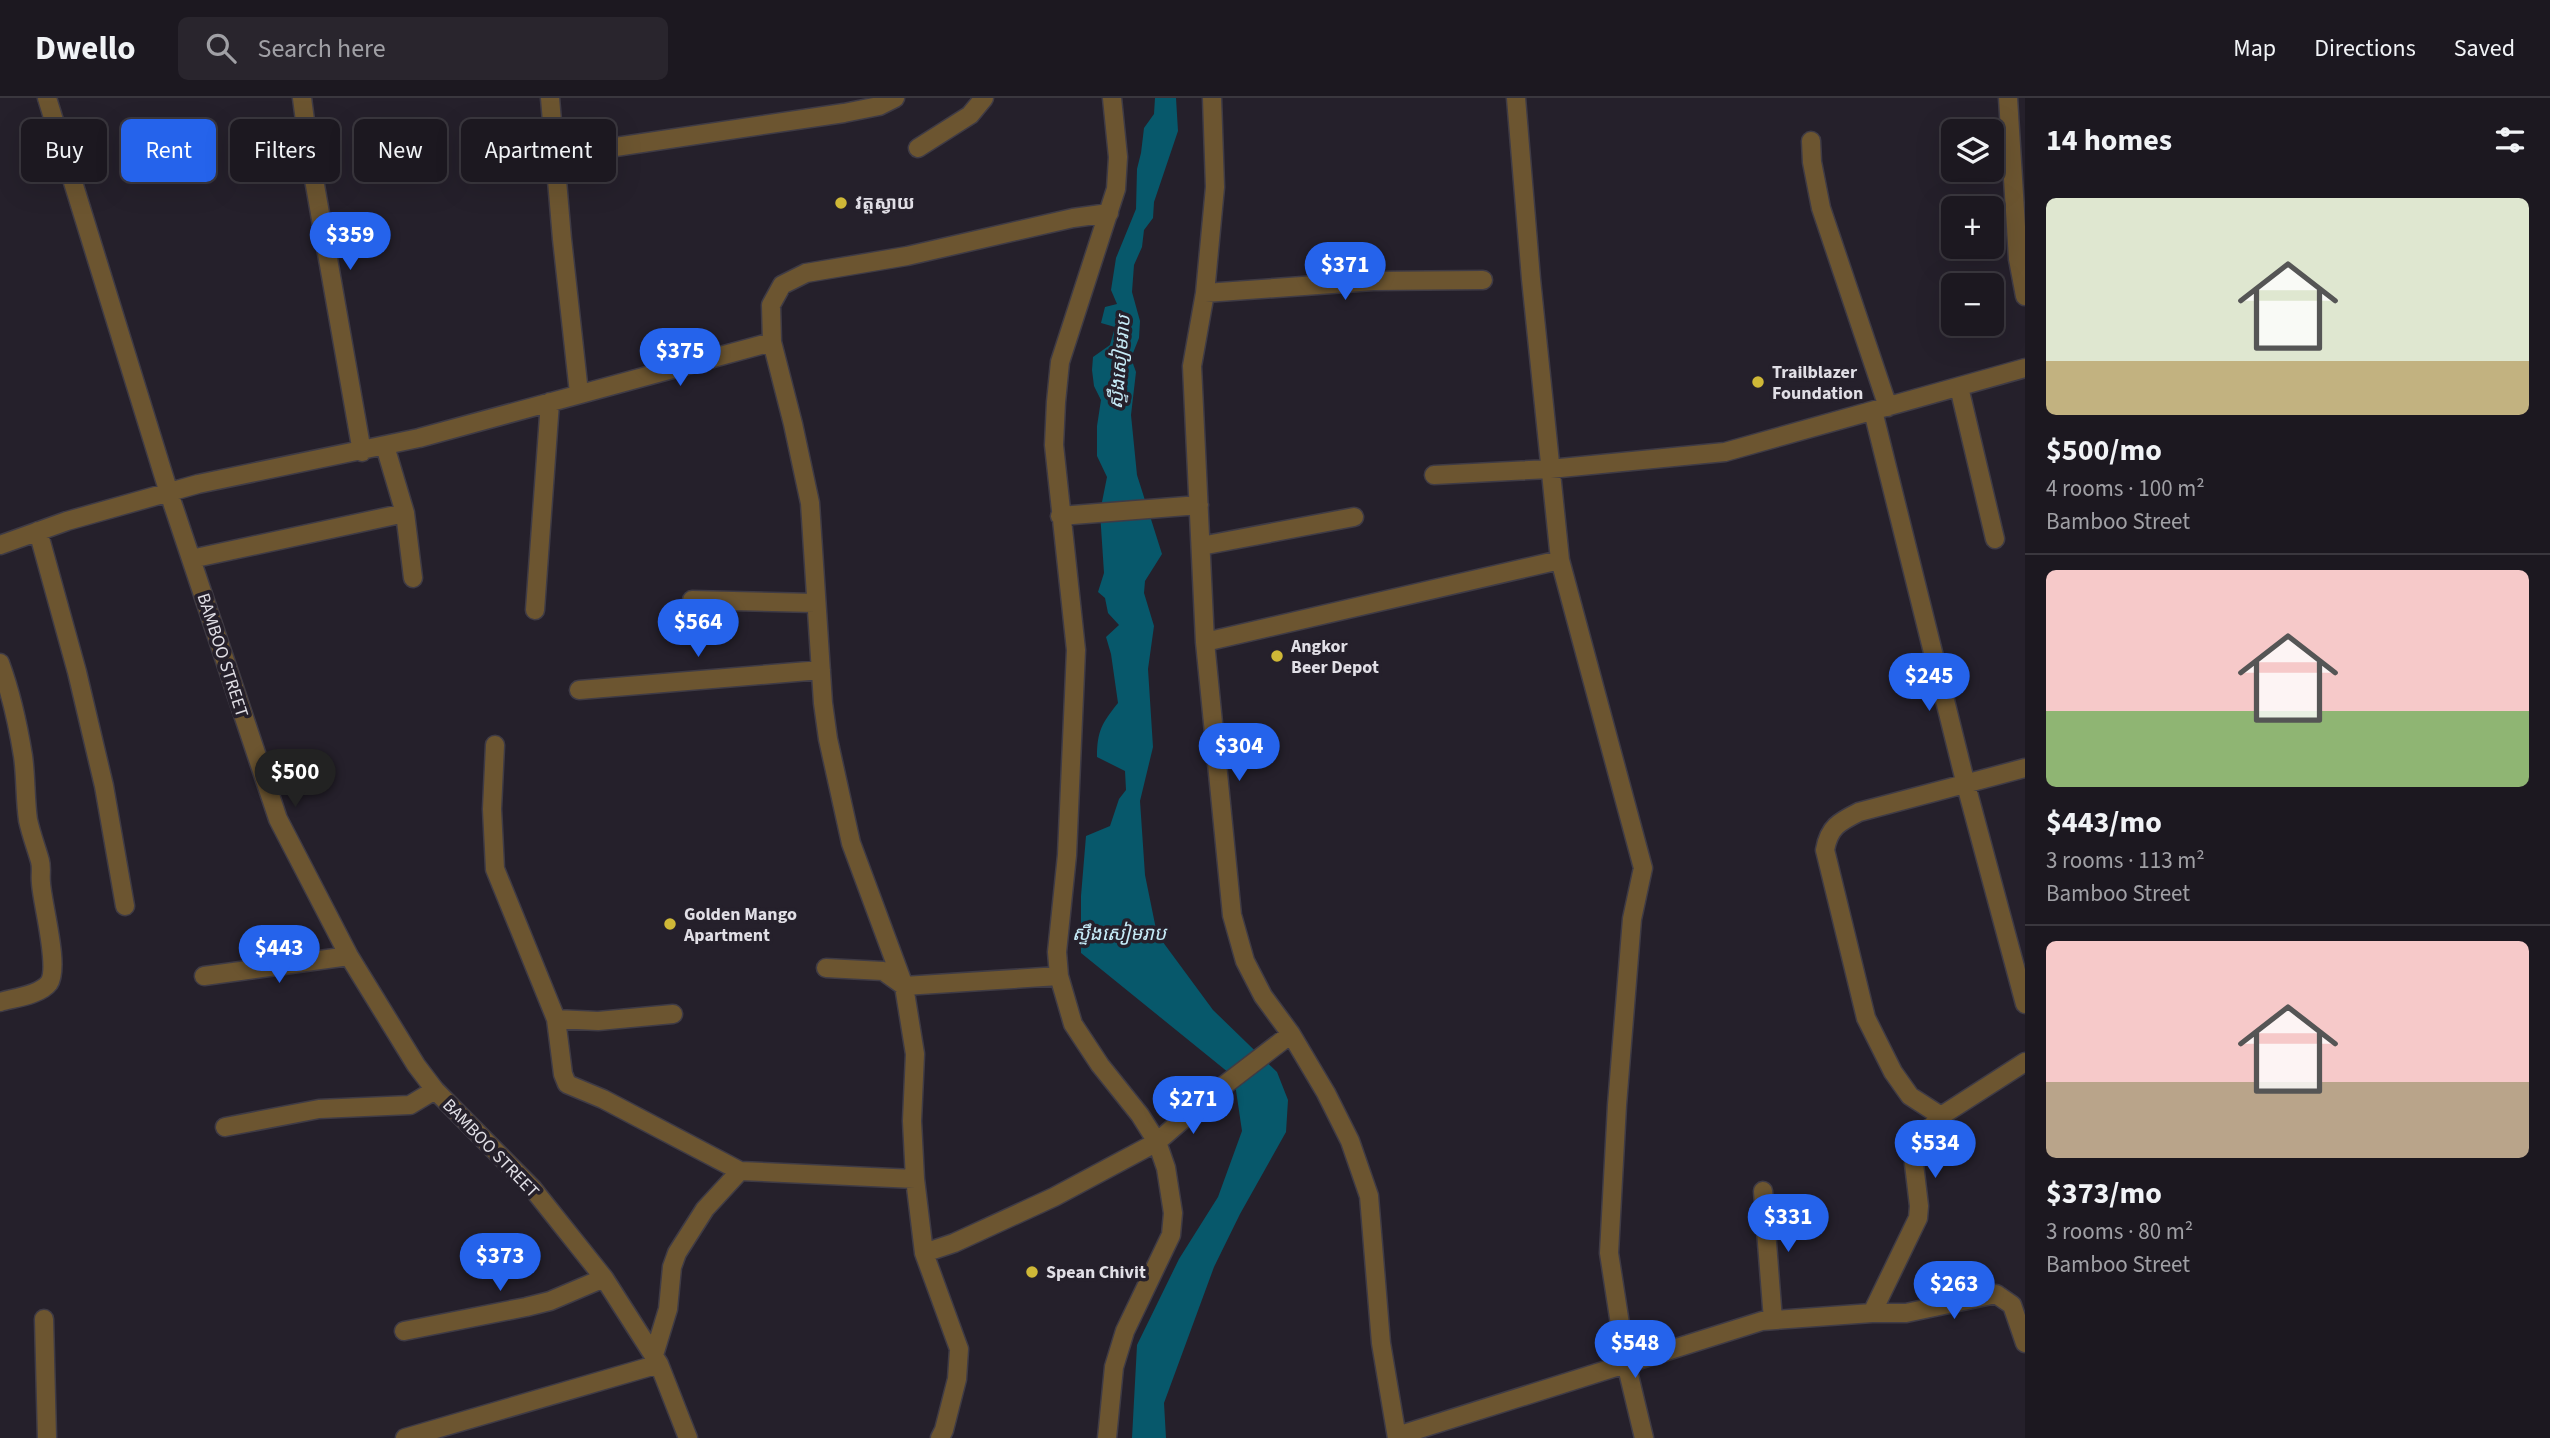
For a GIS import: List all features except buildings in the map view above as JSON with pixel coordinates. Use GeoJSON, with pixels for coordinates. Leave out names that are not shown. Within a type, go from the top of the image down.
{"type":"FeatureCollection","features":[{"type":"Feature","properties":{"kind":"street","name":"BAMBOO STREET"},"geometry":{"type":"LineString","coordinates":[[47,98],[169,493],[278,819],[349,956],[416,1065],[435,1090],[533,1189],[604,1278],[656,1359],[688,1438]]}},
{"type":"Feature","properties":{"kind":"street"},"geometry":{"type":"LineString","coordinates":[[302,98],[362,452]]}},
{"type":"Feature","properties":{"kind":"street"},"geometry":{"type":"LineString","coordinates":[[551,98],[552,119]]}},
{"type":"Feature","properties":{"kind":"street"},"geometry":{"type":"LineString","coordinates":[[616,145],[818,107],[879,106],[895,98]]}},
{"type":"Feature","properties":{"kind":"street"},"geometry":{"type":"LineString","coordinates":[[918,148],[971,115],[984,98]]}},
{"type":"Feature","properties":{"kind":"street"},"geometry":{"type":"LineString","coordinates":[[1107,1438],[1117,1355],[1125,1331],[1171,1235],[1173,1213],[1171,1193],[1157,1142],[1073,1024],[1059,976],[1057,952],[1067,855],[1076,650],[1054,445],[1060,362],[1116,189],[1118,157],[1112,98]]}},
{"type":"Feature","properties":{"kind":"street"},"geometry":{"type":"LineString","coordinates":[[1212,98],[1215,187],[1205,293],[1192,366],[1205,642],[1232,915],[1245,961],[1264,996],[1291,1034],[1350,1141],[1368,1196],[1381,1343],[1397,1437],[1762,1321],[1906,1313],[1996,1294],[2012,1305],[2025,1343]]}},
{"type":"Feature","properties":{"kind":"street"},"geometry":{"type":"LineString","coordinates":[[1516,98],[1560,560],[1643,867],[1632,919],[1617,1105],[1609,1253],[1626,1363],[1644,1438]]}},
{"type":"Feature","properties":{"kind":"street"},"geometry":{"type":"LineString","coordinates":[[2008,98],[2018,259],[2025,296]]}},
{"type":"Feature","properties":{"kind":"street"},"geometry":{"type":"LineString","coordinates":[[1811,141],[1812,162],[1821,208],[1881,409],[1966,785],[2025,1004]]}},
{"type":"Feature","properties":{"kind":"street"},"geometry":{"type":"LineString","coordinates":[[558,182],[579,393]]}},
{"type":"Feature","properties":{"kind":"street"},"geometry":{"type":"LineString","coordinates":[[940,1438],[957,1379],[959,1349],[925,1253],[915,1179],[912,1121],[915,1054],[904,986],[851,843],[828,738],[815,603],[810,503],[772,342],[771,305],[782,285],[797,276],[907,256],[1073,218],[1110,213]]}},
{"type":"Feature","properties":{"kind":"street"},"geometry":{"type":"LineString","coordinates":[[1205,293],[1373,281],[1483,280]]}},
{"type":"Feature","properties":{"kind":"street"},"geometry":{"type":"LineString","coordinates":[[0,545],[67,521],[169,493],[245,474],[362,452],[772,342]]}},
{"type":"Feature","properties":{"kind":"street"},"geometry":{"type":"LineString","coordinates":[[1434,475],[1550,470],[1725,452],[2025,368]]}},
{"type":"Feature","properties":{"kind":"street"},"geometry":{"type":"LineString","coordinates":[[1959,387],[1995,539]]}},
{"type":"Feature","properties":{"kind":"street"},"geometry":{"type":"LineString","coordinates":[[535,610],[550,402]]}},
{"type":"Feature","properties":{"kind":"street"},"geometry":{"type":"LineString","coordinates":[[385,446],[405,513],[413,578]]}},
{"type":"Feature","properties":{"kind":"street"},"geometry":{"type":"LineString","coordinates":[[1060,516],[1199,505]]}},
{"type":"Feature","properties":{"kind":"street"},"geometry":{"type":"LineString","coordinates":[[191,559],[405,513]]}},
{"type":"Feature","properties":{"kind":"street"},"geometry":{"type":"LineString","coordinates":[[1201,546],[1354,517]]}},
{"type":"Feature","properties":{"kind":"street"},"geometry":{"type":"LineString","coordinates":[[38,531],[77,672],[104,786],[125,906]]}},
{"type":"Feature","properties":{"kind":"street"},"geometry":{"type":"LineString","coordinates":[[1205,642],[1560,560]]}},
{"type":"Feature","properties":{"kind":"street"},"geometry":{"type":"LineString","coordinates":[[692,600],[815,603]]}},
{"type":"Feature","properties":{"kind":"street"},"geometry":{"type":"LineString","coordinates":[[0,663],[11,693],[23,757],[26,808],[41,864],[52,977],[44,988],[0,1002]]}},
{"type":"Feature","properties":{"kind":"street"},"geometry":{"type":"LineString","coordinates":[[579,690],[821,670]]}},
{"type":"Feature","properties":{"kind":"street"},"geometry":{"type":"LineString","coordinates":[[495,745],[492,809],[495,869],[556,1019],[563,1074],[568,1084],[603,1099],[740,1171],[915,1179]]}},
{"type":"Feature","properties":{"kind":"street"},"geometry":{"type":"LineString","coordinates":[[1941,1116],[1910,1096],[1893,1072],[1866,1018],[1825,850],[1828,834],[1841,821],[1859,812],[2025,768]]}},
{"type":"Feature","properties":{"kind":"street"},"geometry":{"type":"LineString","coordinates":[[204,976],[349,956]]}},
{"type":"Feature","properties":{"kind":"street"},"geometry":{"type":"LineString","coordinates":[[827,968],[883,971],[904,986],[1059,976]]}},
{"type":"Feature","properties":{"kind":"street"},"geometry":{"type":"LineString","coordinates":[[556,1019],[598,1021],[673,1014]]}},
{"type":"Feature","properties":{"kind":"street"},"geometry":{"type":"LineString","coordinates":[[925,1253],[954,1243],[1054,1197],[1157,1142],[1270,1047],[1291,1034]]}},
{"type":"Feature","properties":{"kind":"street"},"geometry":{"type":"LineString","coordinates":[[1872,1313],[1915,1228],[1919,1206],[1914,1164],[1921,1138],[1941,1116],[2025,1062]]}},
{"type":"Feature","properties":{"kind":"street"},"geometry":{"type":"LineString","coordinates":[[225,1128],[319,1109],[410,1105],[435,1090]]}},
{"type":"Feature","properties":{"kind":"street"},"geometry":{"type":"LineString","coordinates":[[405,1438],[656,1359],[677,1253],[705,1209],[740,1171]]}},
{"type":"Feature","properties":{"kind":"street"},"geometry":{"type":"LineString","coordinates":[[1763,1191],[1773,1320]]}},
{"type":"Feature","properties":{"kind":"street"},"geometry":{"type":"LineString","coordinates":[[404,1331],[550,1301],[604,1278]]}},
{"type":"Feature","properties":{"kind":"street"},"geometry":{"type":"LineString","coordinates":[[44,1319],[47,1438]]}},
{"type":"Feature","properties":{"kind":"water","name":"ស្ទឹងសៀមរាប"},"geometry":{"type":"Polygon","coordinates":[[[1155,98],[1176,98],[1178,131],[1154,202],[1153,218],[1144,230],[1142,247],[1134,265],[1132,292],[1140,321],[1139,338],[1131,358],[1136,372],[1131,415],[1137,475],[1162,554],[1145,581],[1144,593],[1154,626],[1148,669],[1153,747],[1140,801],[1145,875],[1157,934],[1213,1010],[1277,1072],[1288,1100],[1286,1132],[1214,1267],[1164,1403],[1166,1438],[1132,1438],[1137,1345],[1179,1259],[1218,1197],[1242,1131],[1234,1077],[1081,953],[1081,896],[1086,836],[1110,826],[1119,799],[1126,790],[1125,771],[1097,757],[1102,728],[1118,703],[1106,637],[1119,625],[1108,613],[1105,598],[1098,592],[1104,573],[1100,512],[1107,477],[1097,456],[1097,426],[1101,400],[1094,386],[1093,357],[1110,345],[1115,327],[1101,323],[1105,307],[1117,304],[1111,290],[1116,258],[1136,209],[1137,169],[1144,128],[1154,114],[1155,98]]]}},
{"type":"Feature","properties":{"kind":"place","name":"វត្តស្វាយ"},"geometry":{"type":"Point","coordinates":[841,203]}},
{"type":"Feature","properties":{"kind":"place","name":"Trailblazer Foundation"},"geometry":{"type":"Point","coordinates":[1758,382]}},
{"type":"Feature","properties":{"kind":"place","name":"Angkor Beer Depot"},"geometry":{"type":"Point","coordinates":[1277,656]}},
{"type":"Feature","properties":{"kind":"place","name":"Golden Mango Apartment"},"geometry":{"type":"Point","coordinates":[670,924]}},
{"type":"Feature","properties":{"kind":"place","name":"Spean Chivit"},"geometry":{"type":"Point","coordinates":[1032,1272]}}]}
